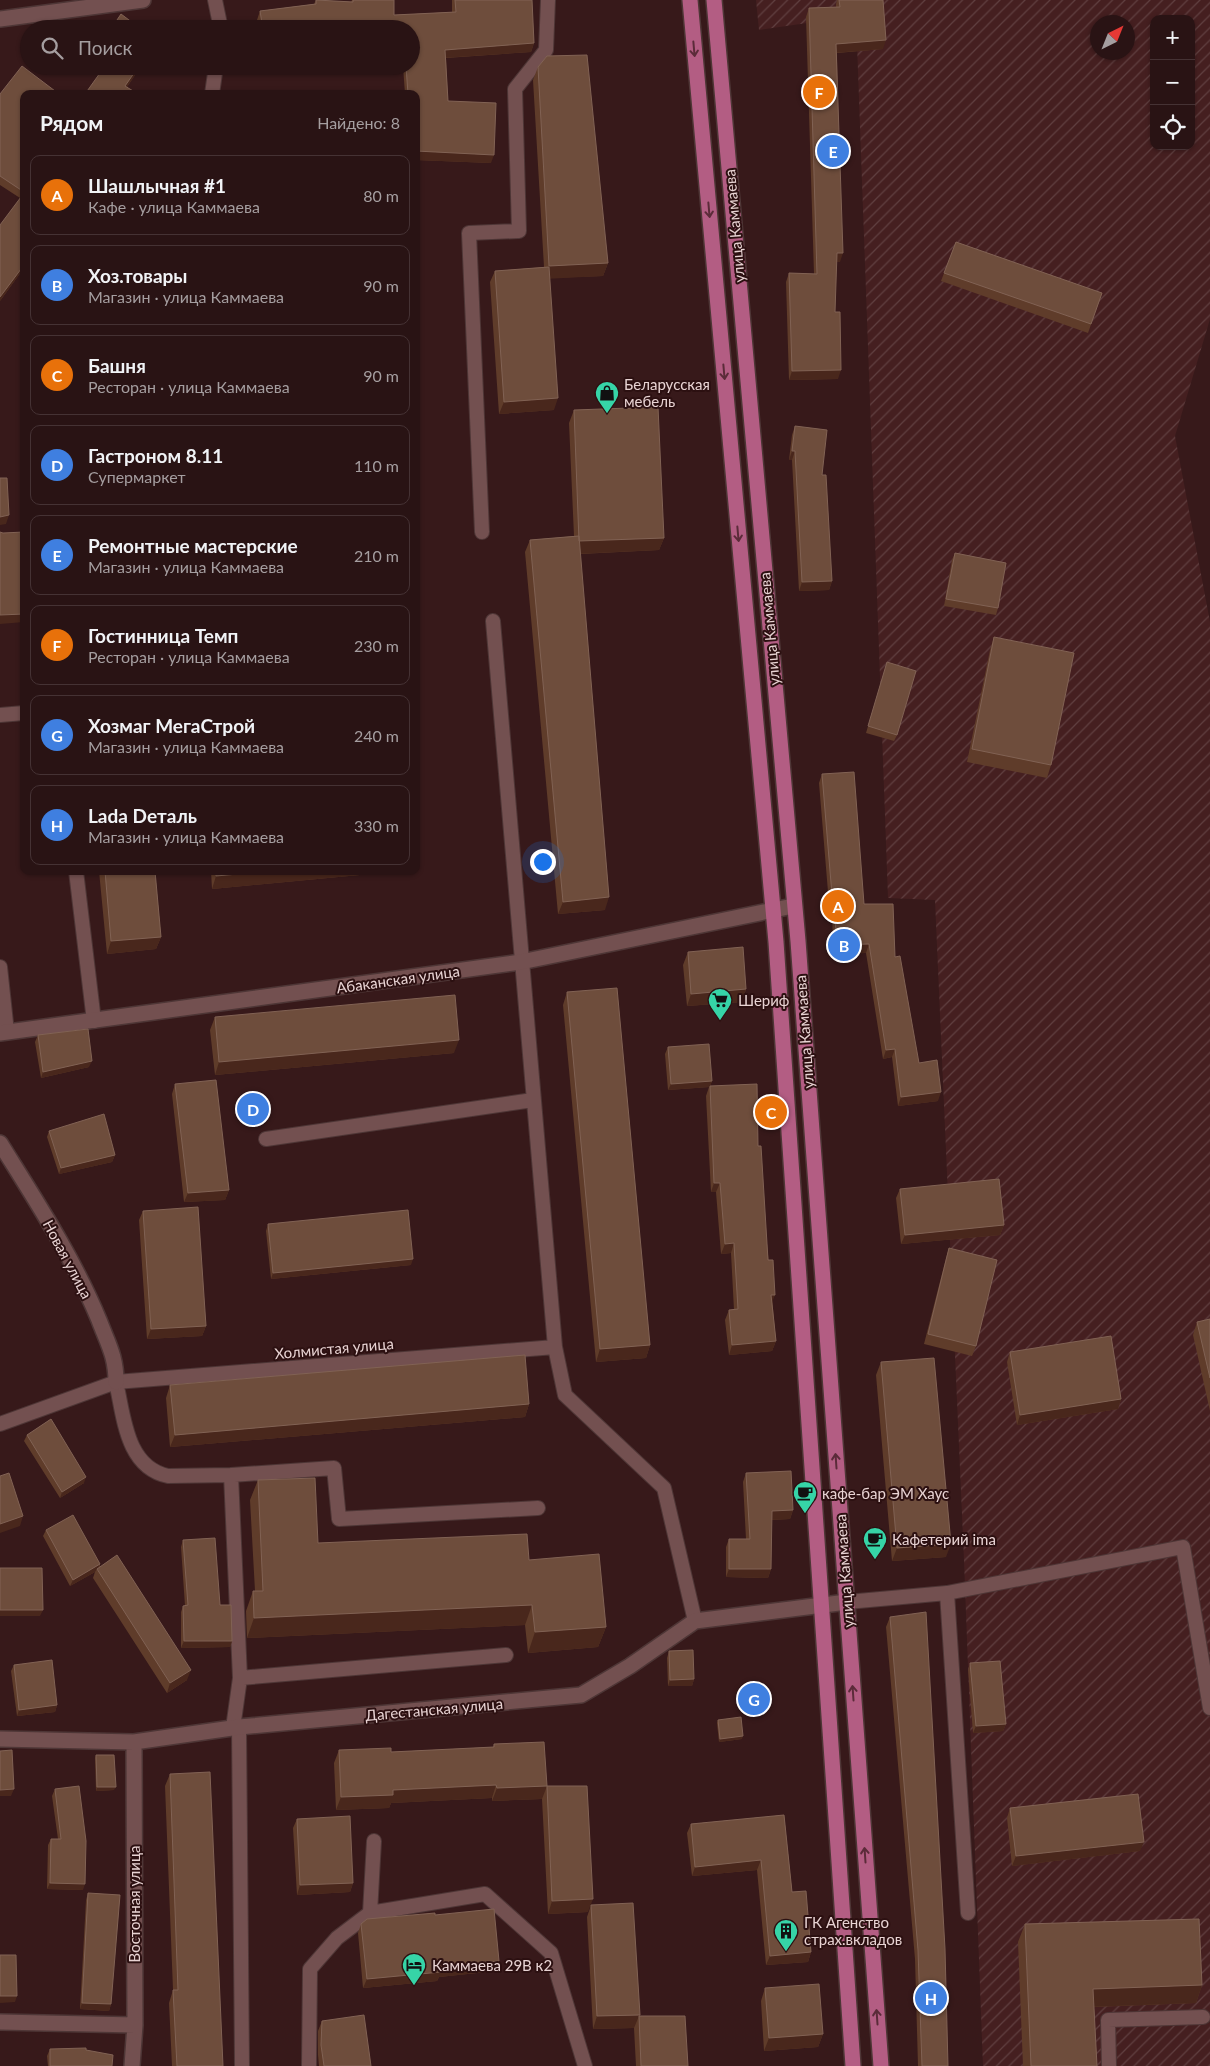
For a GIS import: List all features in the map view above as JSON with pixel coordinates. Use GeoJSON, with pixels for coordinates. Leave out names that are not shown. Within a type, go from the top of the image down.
{"type":"FeatureCollection","features":[{"type":"Feature","properties":{"kind":"main road","name":"улица Каммаева"},"geometry":{"type":"LineString","coordinates":[[690,0],[772,909],[853,2066]]}},
{"type":"Feature","properties":{"kind":"main road","name":"улица Каммаева"},"geometry":{"type":"LineString","coordinates":[[714,0],[793,906],[798,941],[881,2066]]}},
{"type":"Feature","properties":{"kind":"street"},"geometry":{"type":"LineString","coordinates":[[0,20],[143,0]]}},
{"type":"Feature","properties":{"kind":"street","name":"Абаканская улица"},"geometry":{"type":"LineString","coordinates":[[4,1033],[521,962],[793,906]]}},
{"type":"Feature","properties":{"kind":"street","name":"Новая улица"},"geometry":{"type":"LineString","coordinates":[[0,1143],[66,1250],[86,1289],[116,1362],[116,1382]]}},
{"type":"Feature","properties":{"kind":"street","name":"Дагестанская улица"},"geometry":{"type":"LineString","coordinates":[[0,1739],[134,1742],[236,1727],[581,1695],[630,1666],[694,1621],[847,1602]]}},
{"type":"Feature","properties":{"kind":"street","name":"Восточная улица"},"geometry":{"type":"LineString","coordinates":[[132,2066],[135,2025],[134,1742]]}},
{"type":"Feature","properties":{"kind":"street"},"geometry":{"type":"LineString","coordinates":[[0,2022],[135,2025]]}},
{"type":"Feature","properties":{"kind":"lane"},"geometry":{"type":"LineString","coordinates":[[215,0],[219,20]]}},
{"type":"Feature","properties":{"kind":"lane"},"geometry":{"type":"LineString","coordinates":[[482,532],[469,232],[519,231],[514,89],[546,50],[548,0]]}},
{"type":"Feature","properties":{"kind":"lane"},"geometry":{"type":"LineString","coordinates":[[213,90],[215,75]]}},
{"type":"Feature","properties":{"kind":"lane"},"geometry":{"type":"LineString","coordinates":[[493,621],[555,1347],[565,1395],[664,1488],[694,1621]]}},
{"type":"Feature","properties":{"kind":"lane"},"geometry":{"type":"LineString","coordinates":[[0,715],[20,713]]}},
{"type":"Feature","properties":{"kind":"lane"},"geometry":{"type":"LineString","coordinates":[[76,875],[94,1020]]}},
{"type":"Feature","properties":{"kind":"lane"},"geometry":{"type":"LineString","coordinates":[[0,967],[4,1033]]}},
{"type":"Feature","properties":{"kind":"lane"},"geometry":{"type":"LineString","coordinates":[[266,1139],[533,1100]]}},
{"type":"Feature","properties":{"kind":"lane","name":"Холмистая улица"},"geometry":{"type":"LineString","coordinates":[[0,1424],[116,1382],[555,1347]]}},
{"type":"Feature","properties":{"kind":"lane"},"geometry":{"type":"LineString","coordinates":[[116,1382],[131,1444],[143,1464],[159,1474],[168,1476],[231,1475],[334,1468],[339,1519],[538,1508]]}},
{"type":"Feature","properties":{"kind":"lane"},"geometry":{"type":"LineString","coordinates":[[231,1475],[240,1678],[236,1727],[242,2066]]}},
{"type":"Feature","properties":{"kind":"lane"},"geometry":{"type":"LineString","coordinates":[[847,1602],[947,1593],[1182,1547],[1210,1708]]}},
{"type":"Feature","properties":{"kind":"lane"},"geometry":{"type":"LineString","coordinates":[[947,1593],[968,1913]]}},
{"type":"Feature","properties":{"kind":"lane"},"geometry":{"type":"LineString","coordinates":[[240,1678],[506,1655]]}},
{"type":"Feature","properties":{"kind":"lane"},"geometry":{"type":"LineString","coordinates":[[370,1913],[374,1840]]}},
{"type":"Feature","properties":{"kind":"lane"},"geometry":{"type":"LineString","coordinates":[[309,2066],[310,1969],[337,1938],[370,1913],[485,1894],[551,1953],[585,2066]]}},
{"type":"Feature","properties":{"kind":"lane"},"geometry":{"type":"LineString","coordinates":[[1109,2066],[1108,2020],[1203,2017]]}},
{"type":"Feature","properties":{"kind":"shaded area"},"geometry":{"type":"Polygon","coordinates":[[[756,0],[1210,0],[1210,319],[1175,436],[1210,622],[1210,2066],[983,2066],[964,1560],[935,900],[888,898],[856,16],[759,30],[756,0]]]}},
{"type":"Feature","properties":{"kind":"building"},"geometry":{"type":"Polygon","coordinates":[[[316,0],[353,2],[353,0],[394,0],[394,15],[456,12],[455,0],[532,0],[534,43],[445,50],[448,101],[496,103],[494,155],[420,151],[420,90],[408,90],[407,75],[420,75],[420,20],[262,20],[260,11],[316,4],[316,0]]]}},
{"type":"Feature","properties":{"kind":"building"},"geometry":{"type":"Polygon","coordinates":[[[839,0],[883,0],[886,40],[836,44],[843,253],[837,253],[835,312],[840,312],[841,370],[792,371],[789,273],[817,274],[809,8],[840,7],[839,0]]]}},
{"type":"Feature","properties":{"kind":"building"},"geometry":{"type":"Polygon","coordinates":[[[121,14],[129,20],[117,20],[121,14]]]}},
{"type":"Feature","properties":{"kind":"building"},"geometry":{"type":"Polygon","coordinates":[[[587,55],[608,263],[549,266],[538,67],[547,56],[587,55]]]}},
{"type":"Feature","properties":{"kind":"building"},"geometry":{"type":"Polygon","coordinates":[[[20,69],[20,75],[34,75],[54,90],[20,90],[20,189],[0,176],[0,94],[20,69]]]}},
{"type":"Feature","properties":{"kind":"building"},"geometry":{"type":"Polygon","coordinates":[[[99,75],[133,75],[125,86],[132,90],[88,90],[99,75]]]}},
{"type":"Feature","properties":{"kind":"building"},"geometry":{"type":"Polygon","coordinates":[[[20,198],[20,270],[0,297],[0,225],[20,198]]]}},
{"type":"Feature","properties":{"kind":"building"},"geometry":{"type":"Polygon","coordinates":[[[956,242],[1102,293],[1091,324],[944,273],[956,242]]]}},
{"type":"Feature","properties":{"kind":"building"},"geometry":{"type":"Polygon","coordinates":[[[549,267],[558,398],[504,402],[495,271],[549,267]]]}},
{"type":"Feature","properties":{"kind":"building"},"geometry":{"type":"Polygon","coordinates":[[[658,407],[664,538],[579,541],[574,410],[658,407]]]}},
{"type":"Feature","properties":{"kind":"building"},"geometry":{"type":"Polygon","coordinates":[[[795,426],[827,430],[822,475],[826,475],[832,581],[802,582],[795,451],[792,451],[795,426]]]}},
{"type":"Feature","properties":{"kind":"building"},"geometry":{"type":"Polygon","coordinates":[[[0,478],[7,478],[9,515],[0,517],[0,478]]]}},
{"type":"Feature","properties":{"kind":"building"},"geometry":{"type":"Polygon","coordinates":[[[0,532],[20,532],[20,614],[0,615],[0,532]]]}},
{"type":"Feature","properties":{"kind":"building"},"geometry":{"type":"Polygon","coordinates":[[[579,536],[609,897],[563,902],[530,540],[579,536]]]}},
{"type":"Feature","properties":{"kind":"building"},"geometry":{"type":"Polygon","coordinates":[[[955,553],[1006,563],[998,608],[946,599],[955,553]]]}},
{"type":"Feature","properties":{"kind":"building"},"geometry":{"type":"Polygon","coordinates":[[[994,637],[1074,653],[1051,765],[972,749],[994,637]]]}},
{"type":"Feature","properties":{"kind":"building"},"geometry":{"type":"Polygon","coordinates":[[[887,662],[916,671],[897,735],[868,726],[887,662]]]}},
{"type":"Feature","properties":{"kind":"building"},"geometry":{"type":"Polygon","coordinates":[[[854,772],[864,904],[893,904],[895,957],[900,956],[919,1063],[937,1060],[941,1092],[901,1097],[895,1049],[886,1050],[869,944],[836,945],[835,895],[832,895],[822,774],[854,772]]]}},
{"type":"Feature","properties":{"kind":"building"},"geometry":{"type":"Polygon","coordinates":[[[105,875],[155,875],[161,937],[111,941],[105,875]]]}},
{"type":"Feature","properties":{"kind":"building"},"geometry":{"type":"Polygon","coordinates":[[[743,947],[746,989],[691,994],[688,952],[743,947]]]}},
{"type":"Feature","properties":{"kind":"building"},"geometry":{"type":"Polygon","coordinates":[[[617,988],[650,1345],[600,1349],[567,992],[617,988]]]}},
{"type":"Feature","properties":{"kind":"building"},"geometry":{"type":"Polygon","coordinates":[[[455,995],[459,1040],[219,1062],[215,1017],[455,995]]]}},
{"type":"Feature","properties":{"kind":"building"},"geometry":{"type":"Polygon","coordinates":[[[88,1029],[92,1061],[43,1072],[38,1035],[88,1029]]]}},
{"type":"Feature","properties":{"kind":"building"},"geometry":{"type":"Polygon","coordinates":[[[709,1044],[712,1081],[671,1084],[668,1047],[709,1044]]]}},
{"type":"Feature","properties":{"kind":"building"},"geometry":{"type":"Polygon","coordinates":[[[216,1080],[229,1190],[188,1193],[175,1084],[216,1080]]]}},
{"type":"Feature","properties":{"kind":"building"},"geometry":{"type":"Polygon","coordinates":[[[757,1084],[758,1146],[761,1146],[768,1260],[773,1260],[775,1295],[771,1295],[776,1341],[732,1345],[729,1310],[738,1309],[734,1243],[725,1244],[720,1183],[714,1183],[710,1086],[757,1084]]]}},
{"type":"Feature","properties":{"kind":"building"},"geometry":{"type":"Polygon","coordinates":[[[104,1114],[115,1155],[61,1168],[49,1131],[104,1114]]]}},
{"type":"Feature","properties":{"kind":"building"},"geometry":{"type":"Polygon","coordinates":[[[999,1179],[1004,1225],[905,1235],[900,1189],[999,1179]]]}},
{"type":"Feature","properties":{"kind":"building"},"geometry":{"type":"Polygon","coordinates":[[[198,1207],[206,1326],[151,1329],[143,1211],[198,1207]]]}},
{"type":"Feature","properties":{"kind":"building"},"geometry":{"type":"Polygon","coordinates":[[[408,1210],[413,1259],[273,1273],[268,1224],[408,1210]]]}},
{"type":"Feature","properties":{"kind":"building"},"geometry":{"type":"Polygon","coordinates":[[[949,1248],[997,1260],[976,1346],[928,1334],[949,1248]]]}},
{"type":"Feature","properties":{"kind":"building"},"geometry":{"type":"Polygon","coordinates":[[[1210,1319],[1210,1378],[1197,1322],[1210,1319]]]}},
{"type":"Feature","properties":{"kind":"building"},"geometry":{"type":"Polygon","coordinates":[[[1111,1336],[1121,1399],[1020,1415],[1010,1352],[1111,1336]]]}},
{"type":"Feature","properties":{"kind":"building"},"geometry":{"type":"Polygon","coordinates":[[[525,1355],[529,1404],[175,1435],[170,1385],[525,1355]]]}},
{"type":"Feature","properties":{"kind":"building"},"geometry":{"type":"Polygon","coordinates":[[[934,1358],[951,1544],[897,1548],[881,1362],[934,1358]]]}},
{"type":"Feature","properties":{"kind":"building"},"geometry":{"type":"Polygon","coordinates":[[[51,1419],[86,1477],[62,1492],[27,1435],[51,1419]]]}},
{"type":"Feature","properties":{"kind":"building"},"geometry":{"type":"Polygon","coordinates":[[[791,1471],[793,1510],[772,1511],[771,1569],[729,1569],[729,1539],[750,1539],[746,1473],[791,1471]]]}},
{"type":"Feature","properties":{"kind":"building"},"geometry":{"type":"Polygon","coordinates":[[[9,1473],[23,1516],[0,1524],[0,1476],[9,1473]]]}},
{"type":"Feature","properties":{"kind":"building"},"geometry":{"type":"Polygon","coordinates":[[[315,1478],[318,1543],[527,1534],[529,1560],[599,1554],[606,1627],[535,1632],[532,1605],[254,1618],[253,1591],[263,1591],[258,1480],[315,1478]]]}},
{"type":"Feature","properties":{"kind":"building"},"geometry":{"type":"Polygon","coordinates":[[[73,1515],[100,1564],[73,1580],[46,1530],[73,1515]]]}},
{"type":"Feature","properties":{"kind":"building"},"geometry":{"type":"Polygon","coordinates":[[[215,1538],[220,1605],[231,1605],[232,1641],[184,1641],[183,1606],[188,1605],[183,1540],[215,1538]]]}},
{"type":"Feature","properties":{"kind":"building"},"geometry":{"type":"Polygon","coordinates":[[[117,1555],[191,1670],[170,1683],[97,1569],[117,1555]]]}},
{"type":"Feature","properties":{"kind":"building"},"geometry":{"type":"Polygon","coordinates":[[[0,1568],[42,1568],[43,1610],[0,1610],[0,1568]]]}},
{"type":"Feature","properties":{"kind":"building"},"geometry":{"type":"Polygon","coordinates":[[[926,1612],[945,1949],[948,2066],[922,2066],[918,1950],[890,1617],[926,1612]]]}},
{"type":"Feature","properties":{"kind":"building"},"geometry":{"type":"Polygon","coordinates":[[[693,1650],[694,1679],[670,1680],[669,1651],[693,1650]]]}},
{"type":"Feature","properties":{"kind":"building"},"geometry":{"type":"Polygon","coordinates":[[[52,1660],[57,1705],[19,1710],[14,1665],[52,1660]]]}},
{"type":"Feature","properties":{"kind":"building"},"geometry":{"type":"Polygon","coordinates":[[[1000,1661],[1006,1724],[976,1726],[970,1663],[1000,1661]]]}},
{"type":"Feature","properties":{"kind":"building"},"geometry":{"type":"Polygon","coordinates":[[[741,1717],[743,1736],[720,1739],[718,1720],[741,1717]]]}},
{"type":"Feature","properties":{"kind":"building"},"geometry":{"type":"Polygon","coordinates":[[[544,1742],[547,1786],[497,1788],[496,1785],[393,1790],[393,1795],[341,1797],[339,1750],[391,1748],[391,1752],[494,1747],[494,1744],[544,1742]]]}},
{"type":"Feature","properties":{"kind":"building"},"geometry":{"type":"Polygon","coordinates":[[[12,1750],[14,1789],[0,1790],[0,1751],[12,1750]]]}},
{"type":"Feature","properties":{"kind":"building"},"geometry":{"type":"Polygon","coordinates":[[[96,1755],[114,1755],[116,1787],[97,1787],[96,1755]]]}},
{"type":"Feature","properties":{"kind":"building"},"geometry":{"type":"Polygon","coordinates":[[[210,1772],[223,2066],[177,2066],[173,1990],[178,1990],[170,1774],[210,1772]]]}},
{"type":"Feature","properties":{"kind":"building"},"geometry":{"type":"Polygon","coordinates":[[[79,1786],[86,1841],[85,1884],[50,1883],[51,1839],[61,1839],[55,1789],[79,1786]]]}},
{"type":"Feature","properties":{"kind":"building"},"geometry":{"type":"Polygon","coordinates":[[[547,1786],[587,1786],[593,1899],[552,1901],[547,1786]]]}},
{"type":"Feature","properties":{"kind":"building"},"geometry":{"type":"Polygon","coordinates":[[[1138,1794],[1144,1842],[1016,1856],[1010,1808],[1138,1794]]]}},
{"type":"Feature","properties":{"kind":"building"},"geometry":{"type":"Polygon","coordinates":[[[784,1815],[792,1892],[806,1891],[811,1952],[770,1956],[761,1860],[695,1867],[691,1824],[784,1815]]]}},
{"type":"Feature","properties":{"kind":"building"},"geometry":{"type":"Polygon","coordinates":[[[350,1816],[353,1883],[300,1885],[297,1819],[350,1816]]]}},
{"type":"Feature","properties":{"kind":"building"},"geometry":{"type":"Polygon","coordinates":[[[88,1893],[120,1895],[111,2004],[82,2003],[88,1893]]]}},
{"type":"Feature","properties":{"kind":"building"},"geometry":{"type":"Polygon","coordinates":[[[633,1903],[640,2015],[597,2016],[591,1905],[633,1903]]]}},
{"type":"Feature","properties":{"kind":"building"},"geometry":{"type":"Polygon","coordinates":[[[494,1909],[499,1961],[440,1967],[441,1972],[367,1979],[361,1924],[367,1919],[494,1909]]]}},
{"type":"Feature","properties":{"kind":"building"},"geometry":{"type":"Polygon","coordinates":[[[1199,1919],[1202,1985],[1093,1989],[1097,2066],[1031,2066],[1025,1924],[1199,1919]]]}},
{"type":"Feature","properties":{"kind":"building"},"geometry":{"type":"Polygon","coordinates":[[[0,1955],[16,1955],[17,1996],[0,1996],[0,1955]]]}},
{"type":"Feature","properties":{"kind":"building"},"geometry":{"type":"Polygon","coordinates":[[[819,1984],[823,2034],[769,2038],[765,1988],[819,1984]]]}},
{"type":"Feature","properties":{"kind":"building"},"geometry":{"type":"Polygon","coordinates":[[[364,2015],[371,2066],[324,2066],[321,2045],[322,2021],[364,2015]]]}},
{"type":"Feature","properties":{"kind":"building"},"geometry":{"type":"Polygon","coordinates":[[[639,2016],[685,2016],[688,2066],[641,2066],[639,2016]]]}},
{"type":"Feature","properties":{"kind":"building"},"geometry":{"type":"Polygon","coordinates":[[[86,2048],[86,2050],[113,2055],[112,2066],[50,2066],[50,2049],[86,2048]]]}},
{"type":"Feature","properties":{"kind":"place","name":"Гостинница Темп"},"geometry":{"type":"Point","coordinates":[819,92]}},
{"type":"Feature","properties":{"kind":"place","name":"Ремонтные мастерские"},"geometry":{"type":"Point","coordinates":[833,151]}},
{"type":"Feature","properties":{"kind":"place","name":"Беларусская мебель"},"geometry":{"type":"Point","coordinates":[607,414]}},
{"type":"Feature","properties":{"kind":"place","name":"Шашлычная #1"},"geometry":{"type":"Point","coordinates":[838,906]}},
{"type":"Feature","properties":{"kind":"place","name":"Хоз.товары"},"geometry":{"type":"Point","coordinates":[844,945]}},
{"type":"Feature","properties":{"kind":"place","name":"Шериф"},"geometry":{"type":"Point","coordinates":[720,1021]}},
{"type":"Feature","properties":{"kind":"place","name":"Гастроном 8.11"},"geometry":{"type":"Point","coordinates":[253,1109]}},
{"type":"Feature","properties":{"kind":"place","name":"Башня"},"geometry":{"type":"Point","coordinates":[771,1112]}},
{"type":"Feature","properties":{"kind":"place","name":"кафе-бар ЭМ Хаус"},"geometry":{"type":"Point","coordinates":[805,1514]}},
{"type":"Feature","properties":{"kind":"place","name":"Кафетерий ima"},"geometry":{"type":"Point","coordinates":[875,1560]}},
{"type":"Feature","properties":{"kind":"place","name":"Хозмаг МегаСтрой"},"geometry":{"type":"Point","coordinates":[754,1699]}},
{"type":"Feature","properties":{"kind":"place","name":"ГК Агенство страх.вкладов"},"geometry":{"type":"Point","coordinates":[786,1952]}},
{"type":"Feature","properties":{"kind":"place","name":"Каммаева 29В к2"},"geometry":{"type":"Point","coordinates":[414,1986]}},
{"type":"Feature","properties":{"kind":"place","name":"Lada Dеталь"},"geometry":{"type":"Point","coordinates":[931,1998]}}]}
